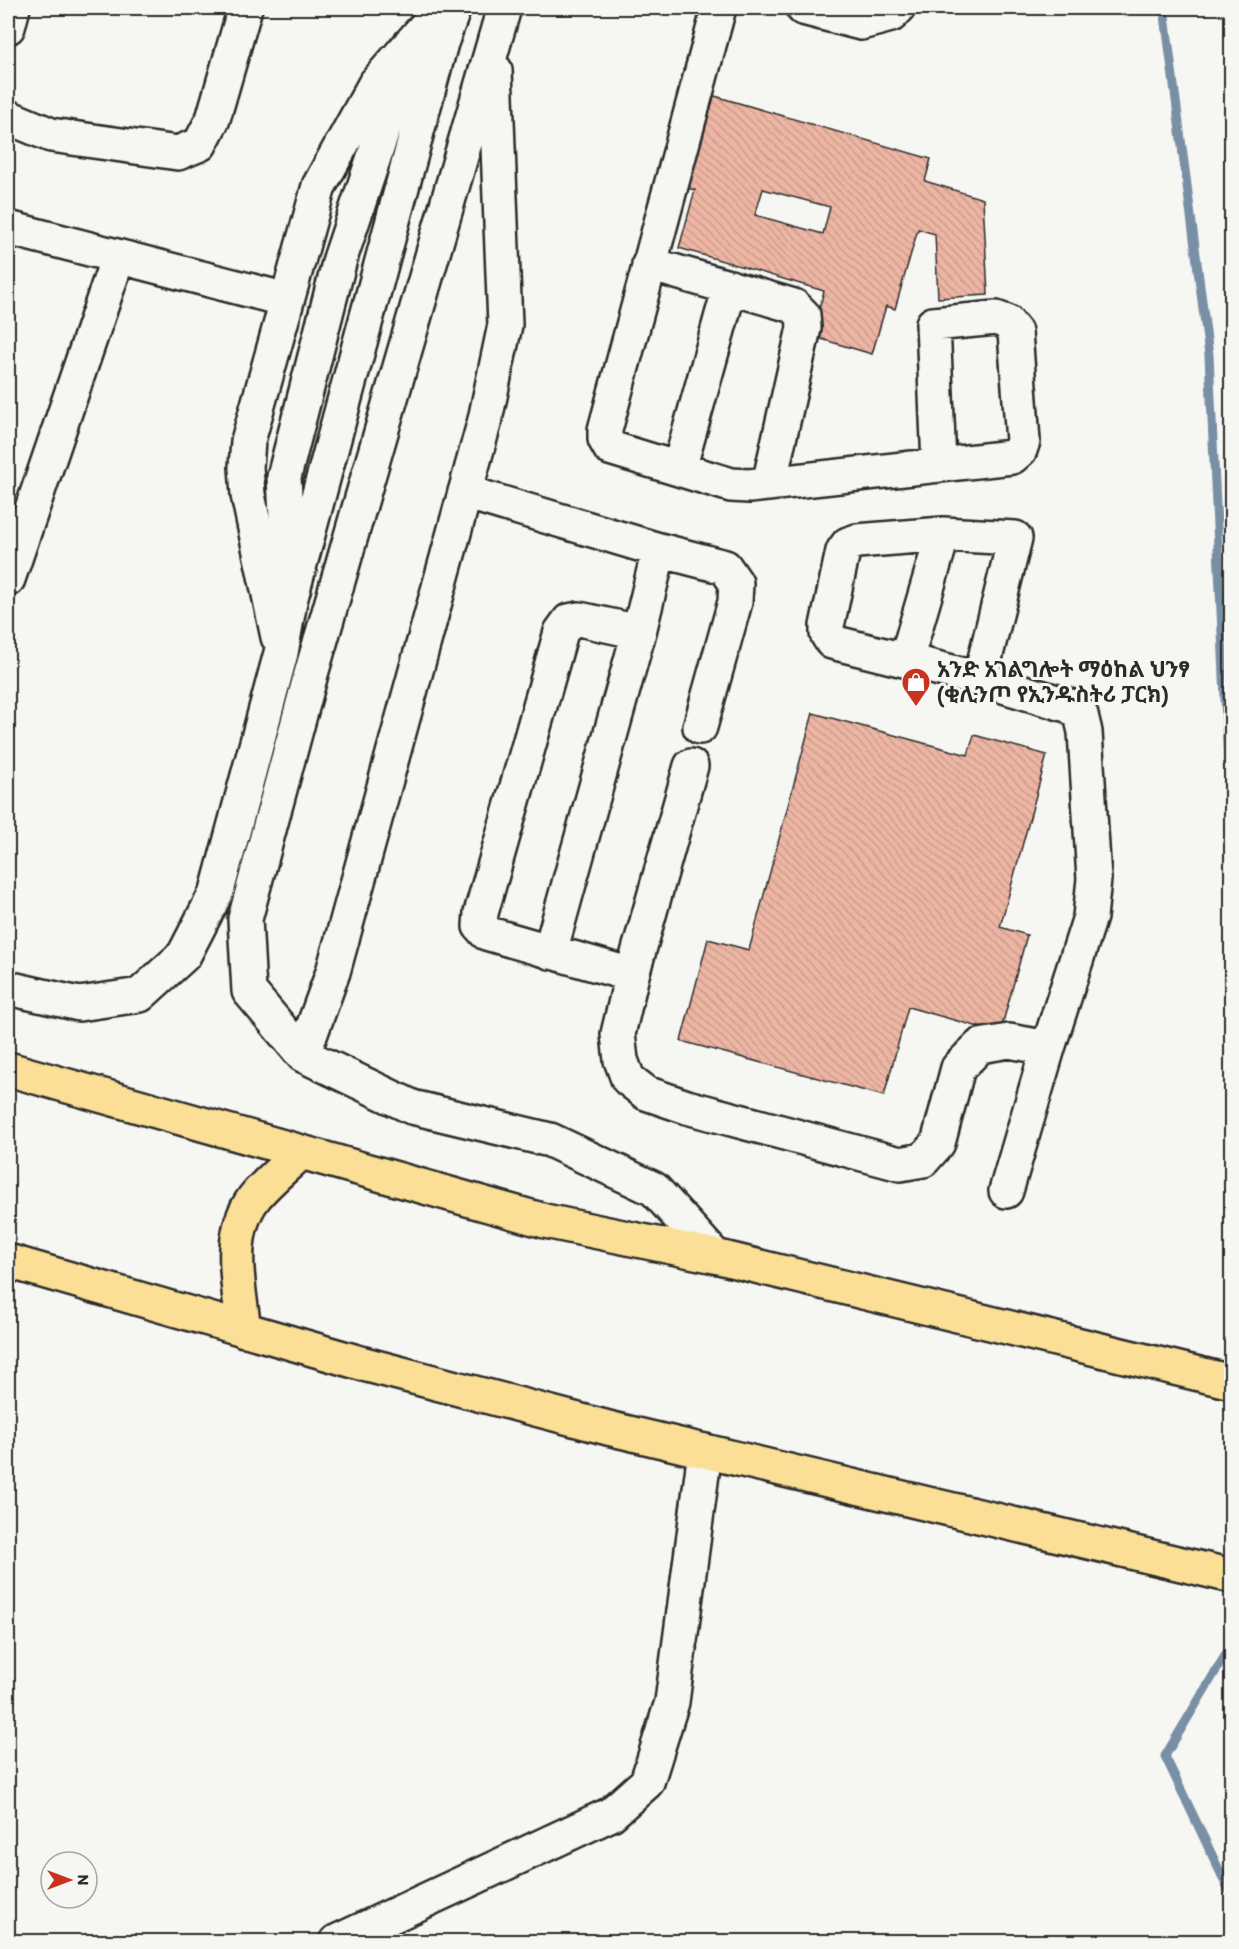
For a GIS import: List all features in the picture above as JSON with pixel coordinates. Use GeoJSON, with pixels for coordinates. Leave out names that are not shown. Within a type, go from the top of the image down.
{"type":"FeatureCollection","features":[{"type":"Feature","properties":{"kind":"highway"},"geometry":{"type":"LineString","coordinates":[[8,1069],[545,1221],[715,1256],[1223,1380]]}},
{"type":"Feature","properties":{"kind":"highway"},"geometry":{"type":"LineString","coordinates":[[244,1330],[237,1270],[237,1245],[243,1218],[254,1198],[301,1152]]}},
{"type":"Feature","properties":{"kind":"highway"},"geometry":{"type":"LineString","coordinates":[[8,1261],[364,1364],[705,1451],[1182,1566],[1232,1576]]}},
{"type":"Feature","properties":{"kind":"street"},"geometry":{"type":"LineString","coordinates":[[8,27],[13,8]]}},
{"type":"Feature","properties":{"kind":"street"},"geometry":{"type":"LineString","coordinates":[[8,117],[51,135],[97,142],[178,153],[200,144],[213,119],[246,8]]}},
{"type":"Feature","properties":{"kind":"street"},"geometry":{"type":"LineString","coordinates":[[281,653],[248,495],[246,466],[248,441],[319,186],[375,84],[442,8]]}},
{"type":"Feature","properties":{"kind":"street"},"geometry":{"type":"LineString","coordinates":[[8,988],[79,1004],[140,995],[184,955],[217,891],[281,653],[290,601],[441,43],[454,8]]}},
{"type":"Feature","properties":{"kind":"street"},"geometry":{"type":"LineString","coordinates":[[504,8],[311,674],[245,919],[249,991],[303,1055],[412,1107],[550,1140],[654,1189],[715,1256]]}},
{"type":"Feature","properties":{"kind":"street"},"geometry":{"type":"LineString","coordinates":[[719,8],[605,430],[605,439],[610,448],[731,485],[748,486],[1012,457],[1020,450],[1023,441],[1015,332],[1006,322],[996,318],[933,324],[939,465]]}},
{"type":"Feature","properties":{"kind":"street"},"geometry":{"type":"LineString","coordinates":[[810,8],[861,23],[891,15],[898,8]]}},
{"type":"Feature","properties":{"kind":"street"},"geometry":{"type":"LineString","coordinates":[[303,1055],[333,972],[485,420],[505,325],[494,41]]}},
{"type":"Feature","properties":{"kind":"street"},"geometry":{"type":"LineString","coordinates":[[8,228],[287,300]]}},
{"type":"Feature","properties":{"kind":"street"},"geometry":{"type":"LineString","coordinates":[[8,579],[118,257]]}},
{"type":"Feature","properties":{"kind":"street"},"geometry":{"type":"LineString","coordinates":[[650,264],[794,306],[803,315],[804,328],[769,484]]}},
{"type":"Feature","properties":{"kind":"street"},"geometry":{"type":"LineString","coordinates":[[679,469],[730,287]]}},
{"type":"Feature","properties":{"kind":"street"},"geometry":{"type":"LineString","coordinates":[[465,492],[659,550],[725,567],[736,583],[735,602],[699,727]]}},
{"type":"Feature","properties":{"kind":"street"},"geometry":{"type":"LineString","coordinates":[[906,660],[943,534]]}},
{"type":"Feature","properties":{"kind":"street"},"geometry":{"type":"LineString","coordinates":[[981,679],[1015,538],[943,534],[857,541],[848,544],[843,550],[827,626],[827,634],[832,642],[981,679],[1070,706],[1081,715],[1085,732],[1094,879],[1090,917],[1005,1191]]}},
{"type":"Feature","properties":{"kind":"street"},"geometry":{"type":"LineString","coordinates":[[550,952],[639,632],[659,550]]}},
{"type":"Feature","properties":{"kind":"street"},"geometry":{"type":"LineString","coordinates":[[632,975],[486,933],[480,926],[481,913],[561,632],[569,621],[579,619],[639,632]]}},
{"type":"Feature","properties":{"kind":"street"},"geometry":{"type":"LineString","coordinates":[[691,766],[632,975],[618,1034],[621,1060],[628,1079],[646,1093],[687,1107],[900,1164],[923,1160],[938,1143],[958,1068],[980,1046],[1009,1041],[1048,1048]]}},
{"type":"Feature","properties":{"kind":"street"},"geometry":{"type":"LineString","coordinates":[[336,1941],[611,1814],[647,1782],[672,1702],[705,1451]]}},
{"type":"Feature","properties":{"kind":"building"},"geometry":{"type":"Polygon","coordinates":[[[701,92],[931,159],[925,181],[983,199],[988,295],[938,298],[935,234],[918,229],[895,309],[886,306],[872,354],[811,336],[824,291],[679,248],[695,190],[674,184],[701,92]],[[763,189],[755,215],[823,234],[830,207],[763,189]]]}},
{"type":"Feature","properties":{"kind":"building"},"geometry":{"type":"Polygon","coordinates":[[[813,713],[968,755],[974,735],[1047,755],[1000,927],[1027,935],[1000,1033],[908,1007],[884,1096],[681,1041],[708,939],[749,950],[813,713]]]}},
{"type":"Feature","properties":{"kind":"waterway"},"geometry":{"type":"LineString","coordinates":[[1164,8],[1209,355],[1232,847]]}},
{"type":"Feature","properties":{"kind":"waterway"},"geometry":{"type":"LineString","coordinates":[[1229,1649],[1165,1756],[1232,1897]]}},
{"type":"Feature","properties":{"kind":"place","name":"አንድ አገልግሎት ማዕከል ህንፃ (ቂሊንጦ የኢንዱስትሪ ፓርክ)"},"geometry":{"type":"Point","coordinates":[916,708]}}]}
